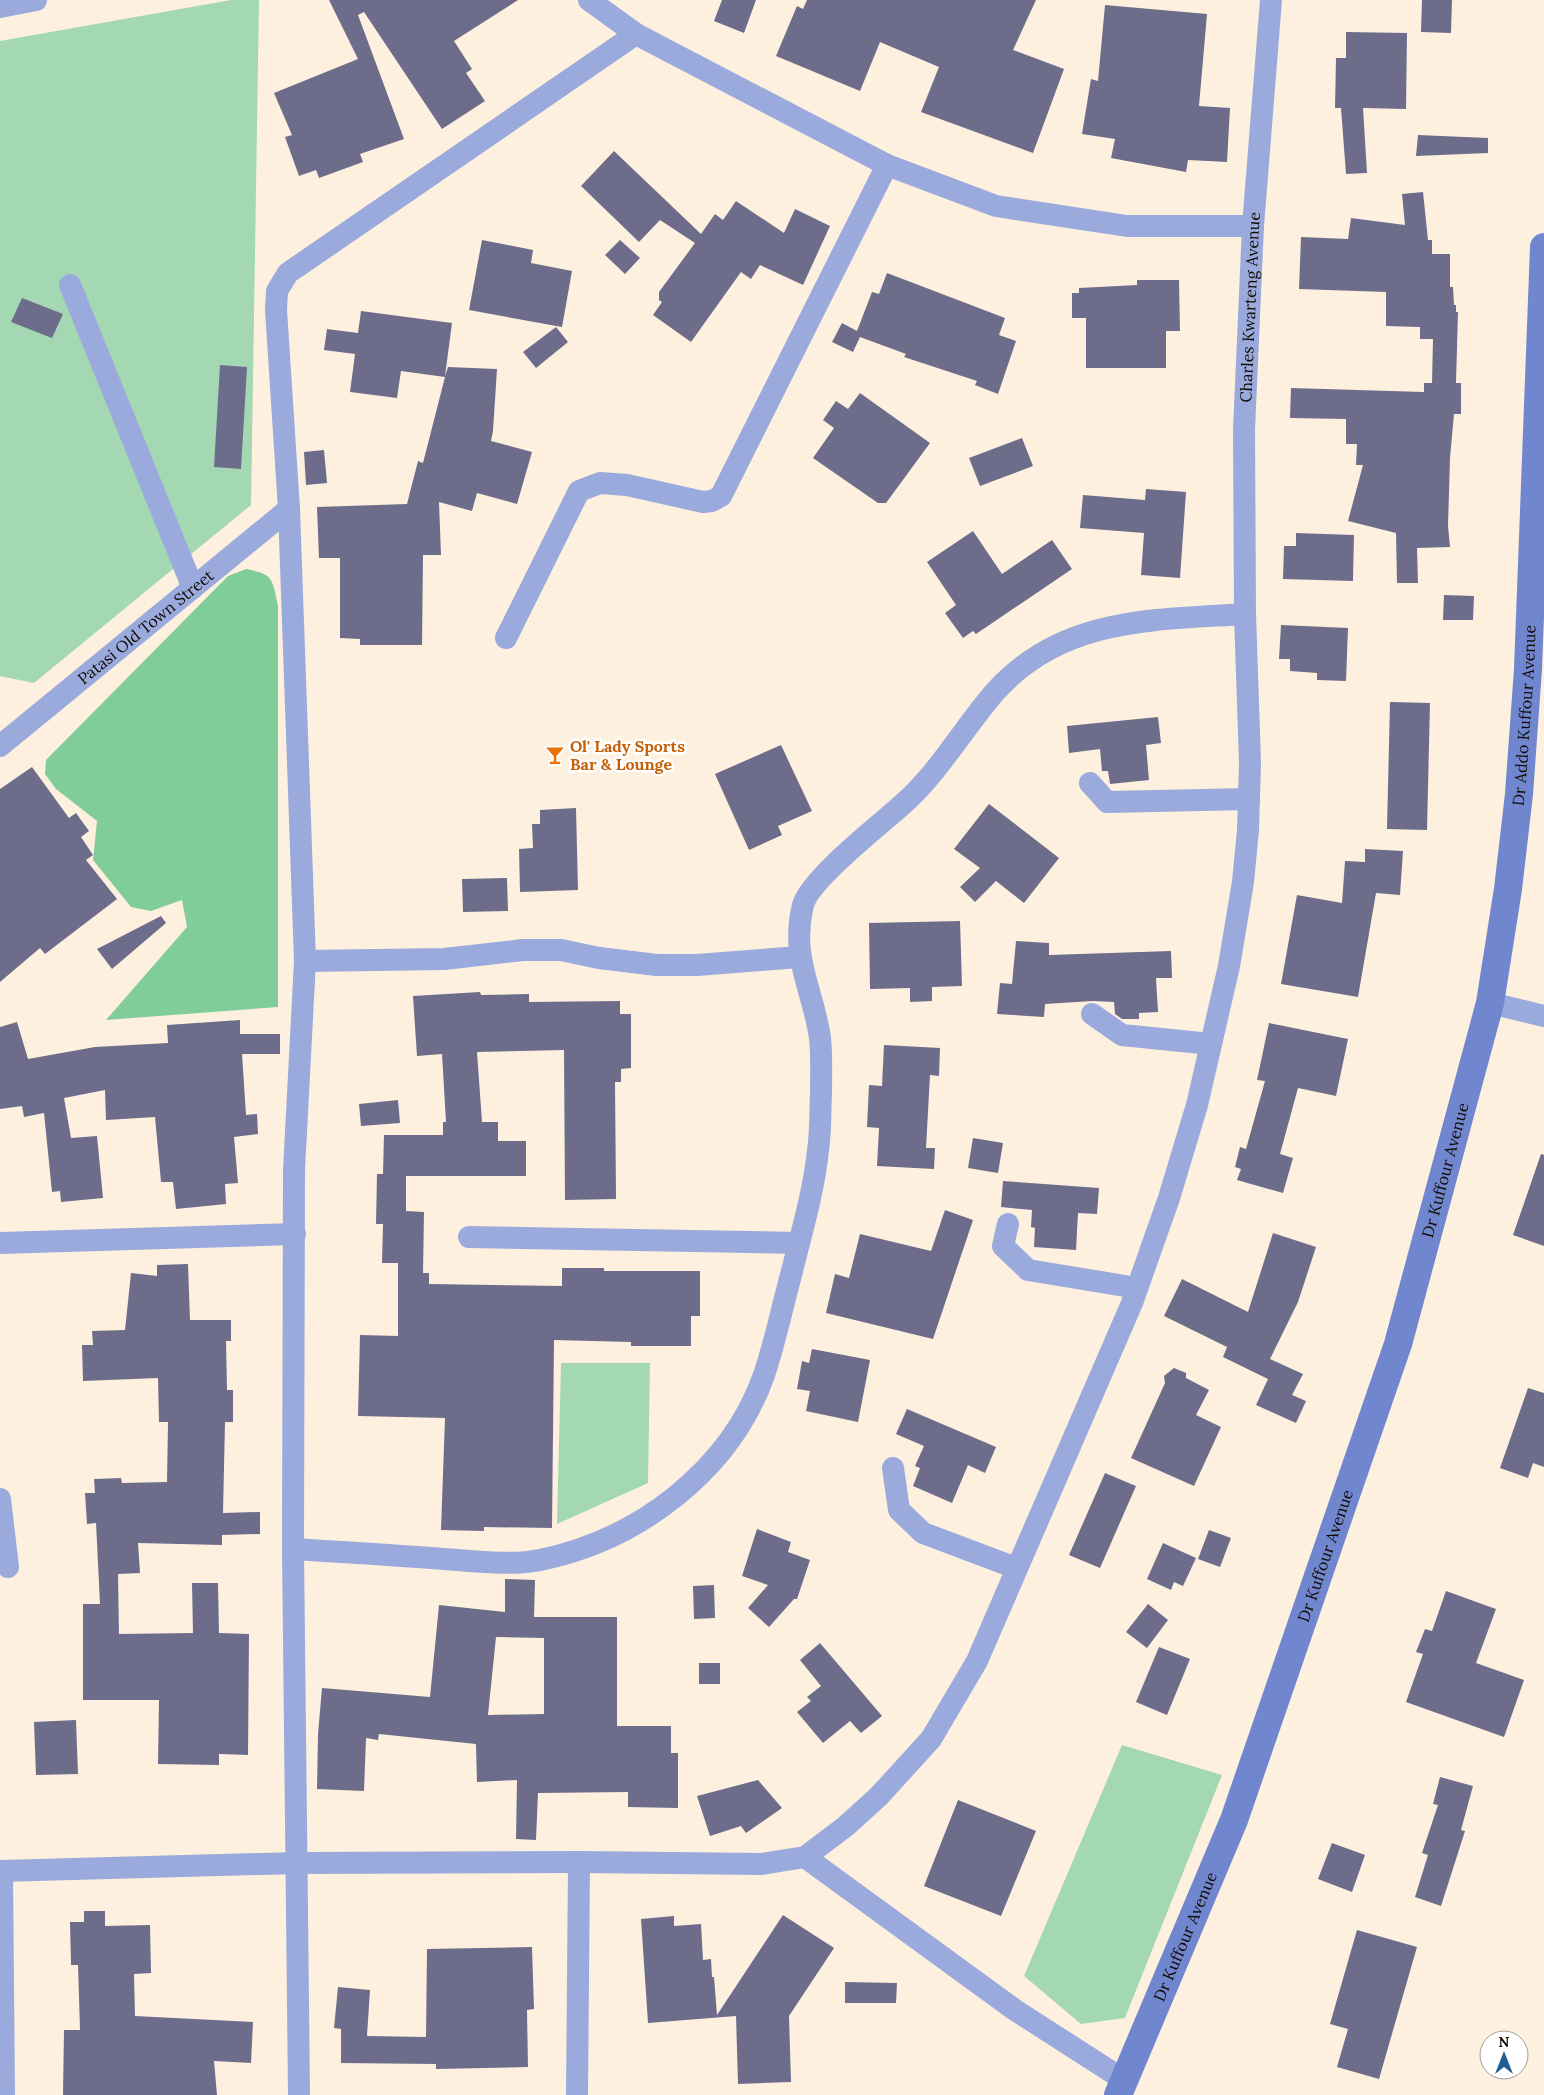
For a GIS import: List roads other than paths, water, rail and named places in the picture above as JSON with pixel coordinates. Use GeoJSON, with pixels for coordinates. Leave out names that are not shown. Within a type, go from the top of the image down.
{"type":"FeatureCollection","features":[{"type":"Feature","properties":{"kind":"main road","name":"Dr Addo Kuffour Avenue"},"geometry":{"type":"LineString","coordinates":[[1490,1003],[1508,889],[1518,803],[1528,669],[1544,247]]}},
{"type":"Feature","properties":{"kind":"main road","name":"Dr Kuffour Avenue"},"geometry":{"type":"LineString","coordinates":[[1121,2087],[1234,1820],[1398,1344],[1490,1003]]}},
{"type":"Feature","properties":{"kind":"street"},"geometry":{"type":"LineString","coordinates":[[0,7],[36,0]]}},
{"type":"Feature","properties":{"kind":"street"},"geometry":{"type":"LineString","coordinates":[[590,0],[636,34],[887,164],[996,206],[1127,226],[1253,226]]}},
{"type":"Feature","properties":{"kind":"street","name":"Charles Kwarteng Avenue"},"geometry":{"type":"LineString","coordinates":[[805,1857],[846,1826],[880,1796],[931,1739],[977,1661],[1137,1288],[1178,1170],[1198,1105],[1229,966],[1243,882],[1249,799],[1244,430],[1253,226],[1270,0]]}},
{"type":"Feature","properties":{"kind":"street"},"geometry":{"type":"LineString","coordinates":[[298,2095],[293,1549],[294,1170],[305,961],[289,509],[276,310],[277,291],[288,273],[636,34]]}},
{"type":"Feature","properties":{"kind":"street"},"geometry":{"type":"LineString","coordinates":[[506,638],[579,491],[600,483],[627,485],[703,502],[712,501],[721,496],[887,164]]}},
{"type":"Feature","properties":{"kind":"street"},"geometry":{"type":"LineString","coordinates":[[70,284],[193,588]]}},
{"type":"Feature","properties":{"kind":"street","name":"Patasi Old Town Street"},"geometry":{"type":"LineString","coordinates":[[0,746],[289,509]]}},
{"type":"Feature","properties":{"kind":"street"},"geometry":{"type":"LineString","coordinates":[[293,1549],[485,1562],[538,1561],[605,1540],[648,1518],[707,1469],[742,1419],[763,1378],[799,1243],[818,1150],[821,1084],[820,1037],[799,957],[800,924],[804,899],[824,875],[920,789],[996,691],[1028,661],[1057,644],[1093,630],[1178,618],[1245,614]]}},
{"type":"Feature","properties":{"kind":"street"},"geometry":{"type":"LineString","coordinates":[[1090,783],[1107,802],[1249,799]]}},
{"type":"Feature","properties":{"kind":"street"},"geometry":{"type":"LineString","coordinates":[[305,961],[444,959],[523,950],[561,950],[599,958],[657,965],[697,965],[799,957]]}},
{"type":"Feature","properties":{"kind":"street"},"geometry":{"type":"LineString","coordinates":[[1490,1003],[1544,1016]]}},
{"type":"Feature","properties":{"kind":"street"},"geometry":{"type":"LineString","coordinates":[[1092,1014],[1122,1035],[1212,1044]]}},
{"type":"Feature","properties":{"kind":"street"},"geometry":{"type":"LineString","coordinates":[[1008,1224],[1003,1246],[1028,1270],[1137,1288]]}},
{"type":"Feature","properties":{"kind":"street"},"geometry":{"type":"LineString","coordinates":[[0,1243],[295,1234]]}},
{"type":"Feature","properties":{"kind":"street"},"geometry":{"type":"LineString","coordinates":[[469,1238],[799,1243]]}},
{"type":"Feature","properties":{"kind":"street"},"geometry":{"type":"LineString","coordinates":[[893,1468],[899,1510],[923,1533],[1016,1568]]}},
{"type":"Feature","properties":{"kind":"street"},"geometry":{"type":"LineString","coordinates":[[0,1499],[8,1567]]}},
{"type":"Feature","properties":{"kind":"street"},"geometry":{"type":"LineString","coordinates":[[4,2095],[1,1872],[297,1864],[579,1862],[762,1864],[805,1857],[1121,2087]]}},
{"type":"Feature","properties":{"kind":"street"},"geometry":{"type":"LineString","coordinates":[[577,2095],[579,1862]]}},
{"type":"Feature","properties":{"kind":"place","name":"Ol' Lady Sports Bar & Lounge"},"geometry":{"type":"Point","coordinates":[555,755]}}]}
